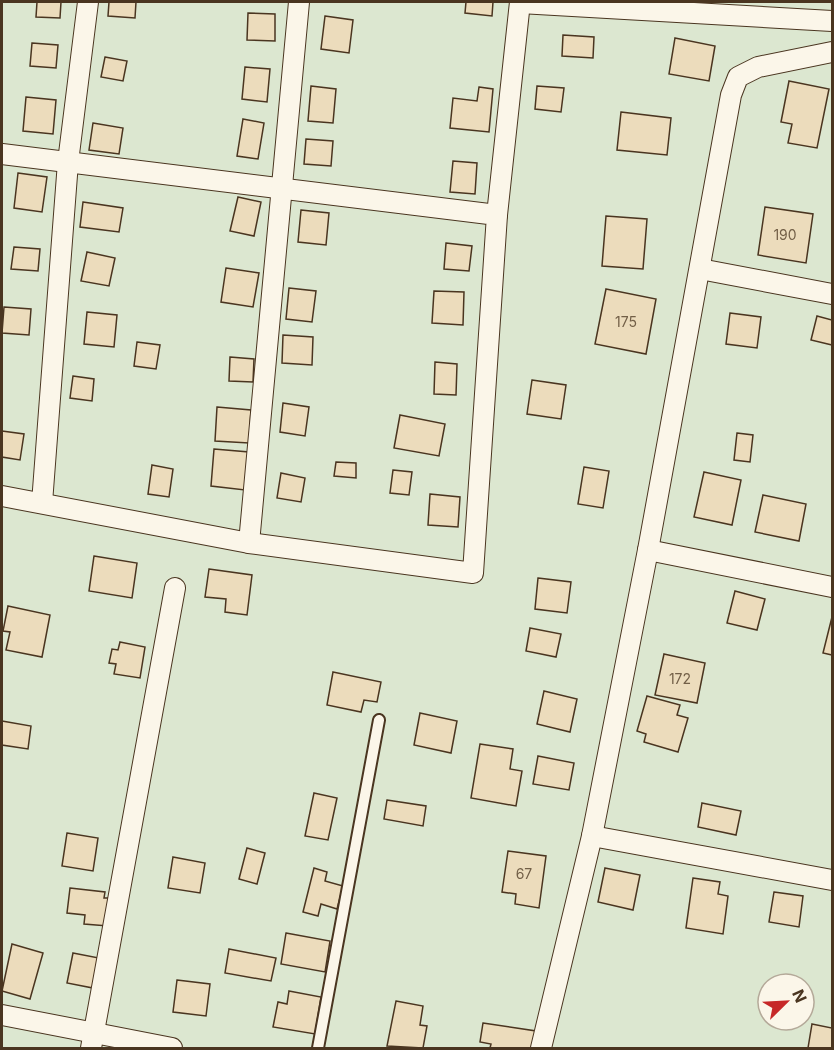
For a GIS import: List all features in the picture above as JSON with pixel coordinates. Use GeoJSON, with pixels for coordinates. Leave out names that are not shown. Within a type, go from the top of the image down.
{"type":"FeatureCollection","features":[{"type":"Feature","properties":{"kind":"street"},"geometry":{"type":"LineString","coordinates":[[42,503],[68,162],[88,2]]}},
{"type":"Feature","properties":{"kind":"street"},"geometry":{"type":"LineString","coordinates":[[249,543],[298,2]]}},
{"type":"Feature","properties":{"kind":"street"},"geometry":{"type":"LineString","coordinates":[[2,496],[249,543],[473,573],[497,215],[520,2],[832,21]]}},
{"type":"Feature","properties":{"kind":"street"},"geometry":{"type":"LineString","coordinates":[[541,1048],[592,836],[648,550],[731,95],[738,77],[758,67],[832,52]]}},
{"type":"Feature","properties":{"kind":"street"},"geometry":{"type":"LineString","coordinates":[[2,154],[497,215]]}},
{"type":"Feature","properties":{"kind":"street"},"geometry":{"type":"LineString","coordinates":[[700,269],[832,294]]}},
{"type":"Feature","properties":{"kind":"street"},"geometry":{"type":"LineString","coordinates":[[648,550],[832,586]]}},
{"type":"Feature","properties":{"kind":"street"},"geometry":{"type":"LineString","coordinates":[[92,1041],[175,588]]}},
{"type":"Feature","properties":{"kind":"street"},"geometry":{"type":"LineString","coordinates":[[592,836],[832,880]]}},
{"type":"Feature","properties":{"kind":"street"},"geometry":{"type":"LineString","coordinates":[[2,1015],[92,1041],[172,1048]]}},
{"type":"Feature","properties":{"kind":"lane"},"geometry":{"type":"LineString","coordinates":[[318,1048],[379,720]]}},
{"type":"Feature","properties":{"kind":"green space"},"geometry":{"type":"Polygon","coordinates":[[[2,2],[832,2],[832,1048],[2,1048],[2,2]]]}},
{"type":"Feature","properties":{"kind":"building"},"geometry":{"type":"Polygon","coordinates":[[[37,2],[61,2],[60,18],[36,17],[37,2]]]}},
{"type":"Feature","properties":{"kind":"building"},"geometry":{"type":"Polygon","coordinates":[[[109,2],[136,2],[135,18],[108,16],[109,2]]]}},
{"type":"Feature","properties":{"kind":"building"},"geometry":{"type":"Polygon","coordinates":[[[466,2],[493,2],[492,16],[465,13],[466,2]]]}},
{"type":"Feature","properties":{"kind":"building"},"geometry":{"type":"Polygon","coordinates":[[[248,13],[275,14],[275,41],[247,40],[248,13]]]}},
{"type":"Feature","properties":{"kind":"building"},"geometry":{"type":"Polygon","coordinates":[[[325,16],[353,20],[349,53],[321,49],[325,16]]]}},
{"type":"Feature","properties":{"kind":"building"},"geometry":{"type":"Polygon","coordinates":[[[563,35],[594,37],[593,58],[562,56],[563,35]]]}},
{"type":"Feature","properties":{"kind":"building"},"geometry":{"type":"Polygon","coordinates":[[[675,38],[715,46],[709,81],[669,74],[675,38]]]}},
{"type":"Feature","properties":{"kind":"building"},"geometry":{"type":"Polygon","coordinates":[[[32,43],[58,45],[56,68],[30,66],[32,43]]]}},
{"type":"Feature","properties":{"kind":"building"},"geometry":{"type":"Polygon","coordinates":[[[105,57],[127,61],[123,81],[101,77],[105,57]]]}},
{"type":"Feature","properties":{"kind":"building"},"geometry":{"type":"Polygon","coordinates":[[[245,67],[270,69],[267,102],[242,99],[245,67]]]}},
{"type":"Feature","properties":{"kind":"building"},"geometry":{"type":"Polygon","coordinates":[[[789,81],[829,89],[817,148],[788,143],[792,124],[781,122],[789,81]]]}},
{"type":"Feature","properties":{"kind":"building"},"geometry":{"type":"Polygon","coordinates":[[[311,86],[336,89],[333,123],[308,121],[311,86]]]}},
{"type":"Feature","properties":{"kind":"building"},"geometry":{"type":"Polygon","coordinates":[[[537,86],[564,88],[561,112],[535,109],[537,86]]]}},
{"type":"Feature","properties":{"kind":"building"},"geometry":{"type":"Polygon","coordinates":[[[479,87],[493,89],[489,132],[450,128],[453,98],[477,101],[479,87]]]}},
{"type":"Feature","properties":{"kind":"building"},"geometry":{"type":"Polygon","coordinates":[[[26,97],[56,100],[53,134],[23,131],[26,97]]]}},
{"type":"Feature","properties":{"kind":"building"},"geometry":{"type":"Polygon","coordinates":[[[621,112],[671,118],[667,155],[617,150],[621,112]]]}},
{"type":"Feature","properties":{"kind":"building"},"geometry":{"type":"Polygon","coordinates":[[[243,119],[264,123],[258,159],[237,156],[243,119]]]}},
{"type":"Feature","properties":{"kind":"building"},"geometry":{"type":"Polygon","coordinates":[[[93,123],[123,128],[119,154],[89,150],[93,123]]]}},
{"type":"Feature","properties":{"kind":"building"},"geometry":{"type":"Polygon","coordinates":[[[306,139],[333,141],[331,166],[304,164],[306,139]]]}},
{"type":"Feature","properties":{"kind":"building"},"geometry":{"type":"Polygon","coordinates":[[[453,161],[477,163],[475,194],[450,192],[453,161]]]}},
{"type":"Feature","properties":{"kind":"building"},"geometry":{"type":"Polygon","coordinates":[[[18,173],[47,177],[42,212],[14,208],[18,173]]]}},
{"type":"Feature","properties":{"kind":"building"},"geometry":{"type":"Polygon","coordinates":[[[238,197],[261,202],[254,236],[230,231],[238,197]]]}},
{"type":"Feature","properties":{"kind":"building"},"geometry":{"type":"Polygon","coordinates":[[[83,202],[123,208],[119,232],[80,227],[83,202]]]}},
{"type":"Feature","properties":{"kind":"building"},"geometry":{"type":"Polygon","coordinates":[[[765,207],[813,214],[806,263],[758,255],[765,207]]]}},
{"type":"Feature","properties":{"kind":"building"},"geometry":{"type":"Polygon","coordinates":[[[301,210],[329,213],[326,245],[298,242],[301,210]]]}},
{"type":"Feature","properties":{"kind":"building"},"geometry":{"type":"Polygon","coordinates":[[[606,216],[647,219],[643,269],[602,266],[606,216]]]}},
{"type":"Feature","properties":{"kind":"building"},"geometry":{"type":"Polygon","coordinates":[[[446,243],[472,246],[469,271],[444,269],[446,243]]]}},
{"type":"Feature","properties":{"kind":"building"},"geometry":{"type":"Polygon","coordinates":[[[14,247],[40,249],[38,271],[11,269],[14,247]]]}},
{"type":"Feature","properties":{"kind":"building"},"geometry":{"type":"Polygon","coordinates":[[[87,252],[115,258],[109,286],[81,281],[87,252]]]}},
{"type":"Feature","properties":{"kind":"building"},"geometry":{"type":"Polygon","coordinates":[[[226,268],[259,273],[253,307],[221,302],[226,268]]]}},
{"type":"Feature","properties":{"kind":"building"},"geometry":{"type":"Polygon","coordinates":[[[289,288],[316,291],[312,322],[286,319],[289,288]]]}},
{"type":"Feature","properties":{"kind":"building"},"geometry":{"type":"Polygon","coordinates":[[[606,289],[656,299],[646,354],[595,344],[606,289]]]}},
{"type":"Feature","properties":{"kind":"building"},"geometry":{"type":"Polygon","coordinates":[[[434,291],[464,292],[463,325],[432,323],[434,291]]]}},
{"type":"Feature","properties":{"kind":"building"},"geometry":{"type":"Polygon","coordinates":[[[4,307],[31,309],[29,335],[2,333],[4,307]]]}},
{"type":"Feature","properties":{"kind":"building"},"geometry":{"type":"Polygon","coordinates":[[[87,312],[117,315],[114,347],[84,344],[87,312]]]}},
{"type":"Feature","properties":{"kind":"building"},"geometry":{"type":"Polygon","coordinates":[[[730,313],[761,317],[757,348],[726,344],[730,313]]]}},
{"type":"Feature","properties":{"kind":"building"},"geometry":{"type":"Polygon","coordinates":[[[817,316],[832,320],[832,345],[811,340],[817,316]]]}},
{"type":"Feature","properties":{"kind":"building"},"geometry":{"type":"Polygon","coordinates":[[[283,335],[313,337],[312,365],[282,363],[283,335]]]}},
{"type":"Feature","properties":{"kind":"building"},"geometry":{"type":"Polygon","coordinates":[[[137,342],[160,345],[156,369],[134,366],[137,342]]]}},
{"type":"Feature","properties":{"kind":"building"},"geometry":{"type":"Polygon","coordinates":[[[230,357],[254,359],[253,382],[229,381],[230,357]]]}},
{"type":"Feature","properties":{"kind":"building"},"geometry":{"type":"Polygon","coordinates":[[[435,362],[457,364],[456,395],[434,394],[435,362]]]}},
{"type":"Feature","properties":{"kind":"building"},"geometry":{"type":"Polygon","coordinates":[[[73,376],[94,379],[92,401],[70,398],[73,376]]]}},
{"type":"Feature","properties":{"kind":"building"},"geometry":{"type":"Polygon","coordinates":[[[532,380],[566,385],[561,419],[527,414],[532,380]]]}},
{"type":"Feature","properties":{"kind":"building"},"geometry":{"type":"Polygon","coordinates":[[[283,403],[309,407],[305,436],[280,432],[283,403]]]}},
{"type":"Feature","properties":{"kind":"building"},"geometry":{"type":"Polygon","coordinates":[[[217,407],[251,410],[249,443],[215,441],[217,407]]]}},
{"type":"Feature","properties":{"kind":"building"},"geometry":{"type":"Polygon","coordinates":[[[400,415],[445,424],[439,456],[394,448],[400,415]]]}},
{"type":"Feature","properties":{"kind":"building"},"geometry":{"type":"Polygon","coordinates":[[[2,431],[24,434],[20,460],[2,457],[2,431]]]}},
{"type":"Feature","properties":{"kind":"building"},"geometry":{"type":"Polygon","coordinates":[[[737,433],[753,435],[750,462],[734,460],[737,433]]]}},
{"type":"Feature","properties":{"kind":"building"},"geometry":{"type":"Polygon","coordinates":[[[214,449],[249,452],[245,490],[211,486],[214,449]]]}},
{"type":"Feature","properties":{"kind":"building"},"geometry":{"type":"Polygon","coordinates":[[[336,462],[356,463],[356,478],[334,476],[336,462]]]}},
{"type":"Feature","properties":{"kind":"building"},"geometry":{"type":"Polygon","coordinates":[[[152,465],[173,469],[169,497],[148,494],[152,465]]]}},
{"type":"Feature","properties":{"kind":"building"},"geometry":{"type":"Polygon","coordinates":[[[584,467],[609,471],[603,508],[578,504],[584,467]]]}},
{"type":"Feature","properties":{"kind":"building"},"geometry":{"type":"Polygon","coordinates":[[[393,470],[412,472],[409,495],[390,493],[393,470]]]}},
{"type":"Feature","properties":{"kind":"building"},"geometry":{"type":"Polygon","coordinates":[[[704,472],[741,480],[732,525],[694,517],[704,472]]]}},
{"type":"Feature","properties":{"kind":"building"},"geometry":{"type":"Polygon","coordinates":[[[281,473],[305,478],[301,502],[277,498],[281,473]]]}},
{"type":"Feature","properties":{"kind":"building"},"geometry":{"type":"Polygon","coordinates":[[[430,494],[460,497],[458,527],[428,525],[430,494]]]}},
{"type":"Feature","properties":{"kind":"building"},"geometry":{"type":"Polygon","coordinates":[[[763,495],[806,504],[799,541],[755,532],[763,495]]]}},
{"type":"Feature","properties":{"kind":"building"},"geometry":{"type":"Polygon","coordinates":[[[94,556],[137,563],[132,598],[89,591],[94,556]]]}},
{"type":"Feature","properties":{"kind":"building"},"geometry":{"type":"Polygon","coordinates":[[[209,569],[252,575],[247,615],[225,612],[226,599],[205,597],[209,569]]]}},
{"type":"Feature","properties":{"kind":"building"},"geometry":{"type":"Polygon","coordinates":[[[538,578],[571,582],[567,613],[535,609],[538,578]]]}},
{"type":"Feature","properties":{"kind":"building"},"geometry":{"type":"Polygon","coordinates":[[[735,591],[765,599],[757,630],[727,623],[735,591]]]}},
{"type":"Feature","properties":{"kind":"building"},"geometry":{"type":"Polygon","coordinates":[[[8,606],[50,615],[42,657],[6,650],[10,632],[3,631],[8,606]]]}},
{"type":"Feature","properties":{"kind":"building"},"geometry":{"type":"Polygon","coordinates":[[[832,617],[832,655],[823,653],[832,617]]]}},
{"type":"Feature","properties":{"kind":"building"},"geometry":{"type":"Polygon","coordinates":[[[530,628],[561,634],[556,657],[526,651],[530,628]]]}},
{"type":"Feature","properties":{"kind":"building"},"geometry":{"type":"Polygon","coordinates":[[[120,642],[145,647],[140,678],[114,674],[116,664],[109,663],[112,649],[118,650],[120,642]]]}},
{"type":"Feature","properties":{"kind":"building"},"geometry":{"type":"Polygon","coordinates":[[[664,654],[705,663],[697,703],[655,695],[664,654]]]}},
{"type":"Feature","properties":{"kind":"building"},"geometry":{"type":"Polygon","coordinates":[[[333,672],[381,682],[377,702],[364,700],[361,712],[327,705],[333,672]]]}},
{"type":"Feature","properties":{"kind":"building"},"geometry":{"type":"Polygon","coordinates":[[[544,691],[577,699],[570,732],[537,724],[544,691]]]}},
{"type":"Feature","properties":{"kind":"building"},"geometry":{"type":"Polygon","coordinates":[[[647,696],[680,705],[677,715],[688,718],[678,752],[644,742],[646,734],[637,731],[647,696]]]}},
{"type":"Feature","properties":{"kind":"building"},"geometry":{"type":"Polygon","coordinates":[[[420,713],[457,721],[451,753],[414,745],[420,713]]]}},
{"type":"Feature","properties":{"kind":"building"},"geometry":{"type":"Polygon","coordinates":[[[2,721],[31,726],[28,749],[2,745],[2,721]]]}},
{"type":"Feature","properties":{"kind":"building"},"geometry":{"type":"Polygon","coordinates":[[[480,744],[513,749],[510,769],[522,771],[516,806],[471,798],[480,744]]]}},
{"type":"Feature","properties":{"kind":"building"},"geometry":{"type":"Polygon","coordinates":[[[538,756],[574,763],[569,790],[533,784],[538,756]]]}},
{"type":"Feature","properties":{"kind":"building"},"geometry":{"type":"Polygon","coordinates":[[[314,793],[337,798],[328,840],[305,836],[314,793]]]}},
{"type":"Feature","properties":{"kind":"building"},"geometry":{"type":"Polygon","coordinates":[[[387,800],[426,806],[423,826],[384,819],[387,800]]]}},
{"type":"Feature","properties":{"kind":"building"},"geometry":{"type":"Polygon","coordinates":[[[702,803],[741,811],[736,835],[698,827],[702,803]]]}},
{"type":"Feature","properties":{"kind":"building"},"geometry":{"type":"Polygon","coordinates":[[[67,833],[98,838],[93,871],[62,866],[67,833]]]}},
{"type":"Feature","properties":{"kind":"building"},"geometry":{"type":"Polygon","coordinates":[[[247,848],[265,853],[257,884],[239,879],[247,848]]]}},
{"type":"Feature","properties":{"kind":"building"},"geometry":{"type":"Polygon","coordinates":[[[508,851],[546,856],[539,908],[515,904],[516,894],[502,892],[508,851]]]}},
{"type":"Feature","properties":{"kind":"building"},"geometry":{"type":"Polygon","coordinates":[[[173,857],[205,863],[200,893],[168,888],[173,857]]]}},
{"type":"Feature","properties":{"kind":"building"},"geometry":{"type":"Polygon","coordinates":[[[314,868],[327,872],[325,881],[343,886],[337,909],[321,904],[318,916],[303,912],[314,868]]]}},
{"type":"Feature","properties":{"kind":"building"},"geometry":{"type":"Polygon","coordinates":[[[605,868],[640,875],[633,910],[598,902],[605,868]]]}},
{"type":"Feature","properties":{"kind":"building"},"geometry":{"type":"Polygon","coordinates":[[[693,878],[720,882],[718,894],[728,896],[723,934],[686,928],[693,878]]]}},
{"type":"Feature","properties":{"kind":"building"},"geometry":{"type":"Polygon","coordinates":[[[70,888],[105,892],[104,898],[111,898],[108,926],[84,924],[85,915],[67,913],[70,888]]]}},
{"type":"Feature","properties":{"kind":"building"},"geometry":{"type":"Polygon","coordinates":[[[774,892],[803,896],[799,927],[769,922],[774,892]]]}},
{"type":"Feature","properties":{"kind":"building"},"geometry":{"type":"Polygon","coordinates":[[[286,933],[330,941],[325,972],[281,964],[286,933]]]}},
{"type":"Feature","properties":{"kind":"building"},"geometry":{"type":"Polygon","coordinates":[[[12,944],[43,953],[30,999],[2,991],[12,944]]]}},
{"type":"Feature","properties":{"kind":"building"},"geometry":{"type":"Polygon","coordinates":[[[229,949],[276,958],[271,981],[225,973],[229,949]]]}},
{"type":"Feature","properties":{"kind":"building"},"geometry":{"type":"Polygon","coordinates":[[[73,953],[99,958],[93,988],[67,983],[73,953]]]}},
{"type":"Feature","properties":{"kind":"building"},"geometry":{"type":"Polygon","coordinates":[[[177,980],[210,984],[206,1016],[173,1012],[177,980]]]}},
{"type":"Feature","properties":{"kind":"building"},"geometry":{"type":"Polygon","coordinates":[[[289,991],[321,997],[315,1034],[273,1027],[278,1002],[287,1004],[289,991]]]}},
{"type":"Feature","properties":{"kind":"building"},"geometry":{"type":"Polygon","coordinates":[[[396,1001],[423,1006],[420,1025],[427,1026],[423,1048],[387,1046],[396,1001]]]}},
{"type":"Feature","properties":{"kind":"building"},"geometry":{"type":"Polygon","coordinates":[[[483,1023],[536,1031],[533,1048],[490,1048],[491,1044],[480,1042],[483,1023]]]}},
{"type":"Feature","properties":{"kind":"building"},"geometry":{"type":"Polygon","coordinates":[[[816,1025],[832,1028],[832,1048],[808,1048],[811,1032],[816,1032],[816,1025]]]}}]}
